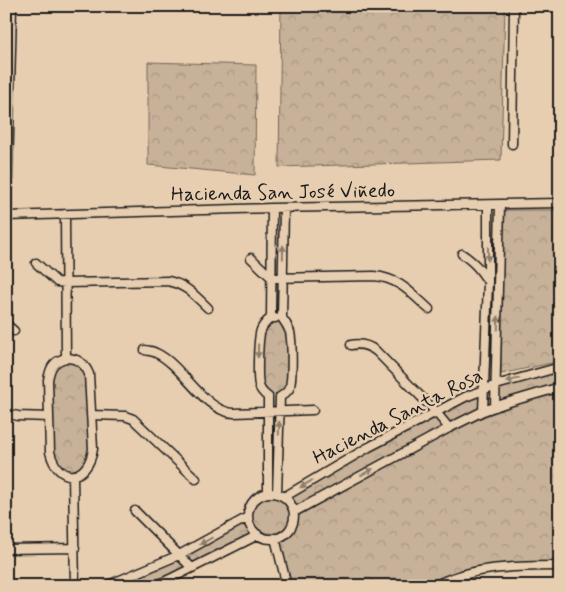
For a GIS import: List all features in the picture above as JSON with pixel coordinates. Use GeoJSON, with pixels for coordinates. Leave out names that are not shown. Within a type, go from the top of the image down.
{"type":"FeatureCollection","features":[{"type":"Feature","properties":{"kind":"street"},"geometry":{"type":"LineString","coordinates":[[7,216],[9,17],[12,6]]}},
{"type":"Feature","properties":{"kind":"street"},"geometry":{"type":"LineString","coordinates":[[512,144],[514,6]]}},
{"type":"Feature","properties":{"kind":"street","name":"Hacienda San José Viñedo"},"geometry":{"type":"LineString","coordinates":[[7,216],[272,208],[560,203]]}},
{"type":"Feature","properties":{"kind":"street"},"geometry":{"type":"LineString","coordinates":[[483,411],[488,282],[488,205]]}},
{"type":"Feature","properties":{"kind":"street"},"geometry":{"type":"LineString","coordinates":[[495,407],[500,205]]}},
{"type":"Feature","properties":{"kind":"street"},"geometry":{"type":"LineString","coordinates":[[271,318],[272,208]]}},
{"type":"Feature","properties":{"kind":"street"},"geometry":{"type":"LineString","coordinates":[[282,318],[271,318],[264,324],[258,343],[258,384],[262,392],[268,397],[280,397],[289,388],[292,380],[291,335],[282,318],[284,208]]}},
{"type":"Feature","properties":{"kind":"street"},"geometry":{"type":"LineString","coordinates":[[65,214],[66,358]]}},
{"type":"Feature","properties":{"kind":"street"},"geometry":{"type":"LineString","coordinates":[[462,254],[480,268],[488,282],[498,286]]}},
{"type":"Feature","properties":{"kind":"street"},"geometry":{"type":"LineString","coordinates":[[251,258],[272,278],[384,277],[399,284],[429,310]]}},
{"type":"Feature","properties":{"kind":"street"},"geometry":{"type":"LineString","coordinates":[[36,263],[57,282],[168,280],[186,287],[208,308]]}},
{"type":"Feature","properties":{"kind":"street"},"geometry":{"type":"LineString","coordinates":[[6,324],[14,331]]}},
{"type":"Feature","properties":{"kind":"street"},"geometry":{"type":"LineString","coordinates":[[351,345],[360,344],[372,348],[436,411],[449,428]]}},
{"type":"Feature","properties":{"kind":"street"},"geometry":{"type":"LineString","coordinates":[[145,350],[156,352],[166,359],[211,404],[227,413],[313,410]]}},
{"type":"Feature","properties":{"kind":"street"},"geometry":{"type":"LineString","coordinates":[[66,358],[77,360],[83,364],[89,374],[91,415],[93,449],[90,462],[84,471],[73,476],[57,470],[50,452],[48,380],[50,371],[58,361],[66,358]]}},
{"type":"Feature","properties":{"kind":"street","name":"Hacienda Santa Rosa"},"geometry":{"type":"LineString","coordinates":[[281,496],[369,446],[436,411],[484,389],[560,367]]}},
{"type":"Feature","properties":{"kind":"street","name":"Hacienda Santa Rosa"},"geometry":{"type":"LineString","coordinates":[[294,512],[483,411],[547,390],[560,388]]}},
{"type":"Feature","properties":{"kind":"street"},"geometry":{"type":"LineString","coordinates":[[268,397],[268,493]]}},
{"type":"Feature","properties":{"kind":"street"},"geometry":{"type":"LineString","coordinates":[[280,397],[281,496]]}},
{"type":"Feature","properties":{"kind":"street"},"geometry":{"type":"LineString","coordinates":[[6,412],[18,416],[49,417]]}},
{"type":"Feature","properties":{"kind":"street"},"geometry":{"type":"LineString","coordinates":[[91,415],[124,416],[133,419],[196,479]]}},
{"type":"Feature","properties":{"kind":"street"},"geometry":{"type":"LineString","coordinates":[[73,476],[75,586]]}},
{"type":"Feature","properties":{"kind":"street"},"geometry":{"type":"LineString","coordinates":[[268,493],[281,496],[289,501],[294,512],[290,529],[275,538],[258,535],[253,530],[248,517],[254,501],[268,493]]}},
{"type":"Feature","properties":{"kind":"street"},"geometry":{"type":"LineString","coordinates":[[135,511],[192,568]]}},
{"type":"Feature","properties":{"kind":"street"},"geometry":{"type":"LineString","coordinates":[[106,586],[179,555],[248,517]]}},
{"type":"Feature","properties":{"kind":"street"},"geometry":{"type":"LineString","coordinates":[[155,586],[258,535]]}},
{"type":"Feature","properties":{"kind":"street"},"geometry":{"type":"LineString","coordinates":[[275,538],[286,586]]}},
{"type":"Feature","properties":{"kind":"street"},"geometry":{"type":"LineString","coordinates":[[6,549],[74,548]]}},
{"type":"Feature","properties":{"kind":"street"},"geometry":{"type":"LineString","coordinates":[[434,586],[443,581],[487,569],[560,566]]}},
{"type":"Feature","properties":{"kind":"green space"},"geometry":{"type":"Polygon","coordinates":[[[281,6],[505,6],[501,160],[279,167],[281,6]]]}},
{"type":"Feature","properties":{"kind":"green space"},"geometry":{"type":"Polygon","coordinates":[[[148,62],[256,65],[255,175],[148,165],[148,62]]]}},
{"type":"Feature","properties":{"kind":"green space"},"geometry":{"type":"Polygon","coordinates":[[[503,210],[560,210],[560,361],[501,374],[503,210]]]}},
{"type":"Feature","properties":{"kind":"green space"},"geometry":{"type":"Polygon","coordinates":[[[272,320],[279,320],[285,324],[290,336],[288,389],[276,395],[263,390],[260,343],[262,334],[272,320]]]}},
{"type":"Feature","properties":{"kind":"green space"},"geometry":{"type":"Polygon","coordinates":[[[62,361],[76,361],[88,374],[92,450],[89,461],[77,472],[63,471],[51,452],[51,371],[62,361]]]}},
{"type":"Feature","properties":{"kind":"green space"},"geometry":{"type":"Polygon","coordinates":[[[560,369],[560,385],[498,404],[295,510],[291,500],[287,497],[439,412],[498,386],[560,369]]]}},
{"type":"Feature","properties":{"kind":"green space"},"geometry":{"type":"Polygon","coordinates":[[[560,393],[560,562],[474,567],[430,586],[289,586],[281,542],[291,535],[298,516],[458,427],[524,401],[560,393]]]}},
{"type":"Feature","properties":{"kind":"green space"},"geometry":{"type":"Polygon","coordinates":[[[275,496],[282,499],[288,505],[291,516],[290,524],[282,533],[275,536],[267,536],[260,533],[252,524],[251,512],[254,505],[263,497],[275,496]]]}},
{"type":"Feature","properties":{"kind":"green space"},"geometry":{"type":"Polygon","coordinates":[[[247,520],[251,530],[256,534],[192,565],[182,556],[247,520]]]}},
{"type":"Feature","properties":{"kind":"green space"},"geometry":{"type":"Polygon","coordinates":[[[178,558],[189,568],[150,586],[111,586],[178,558]]]}}]}
